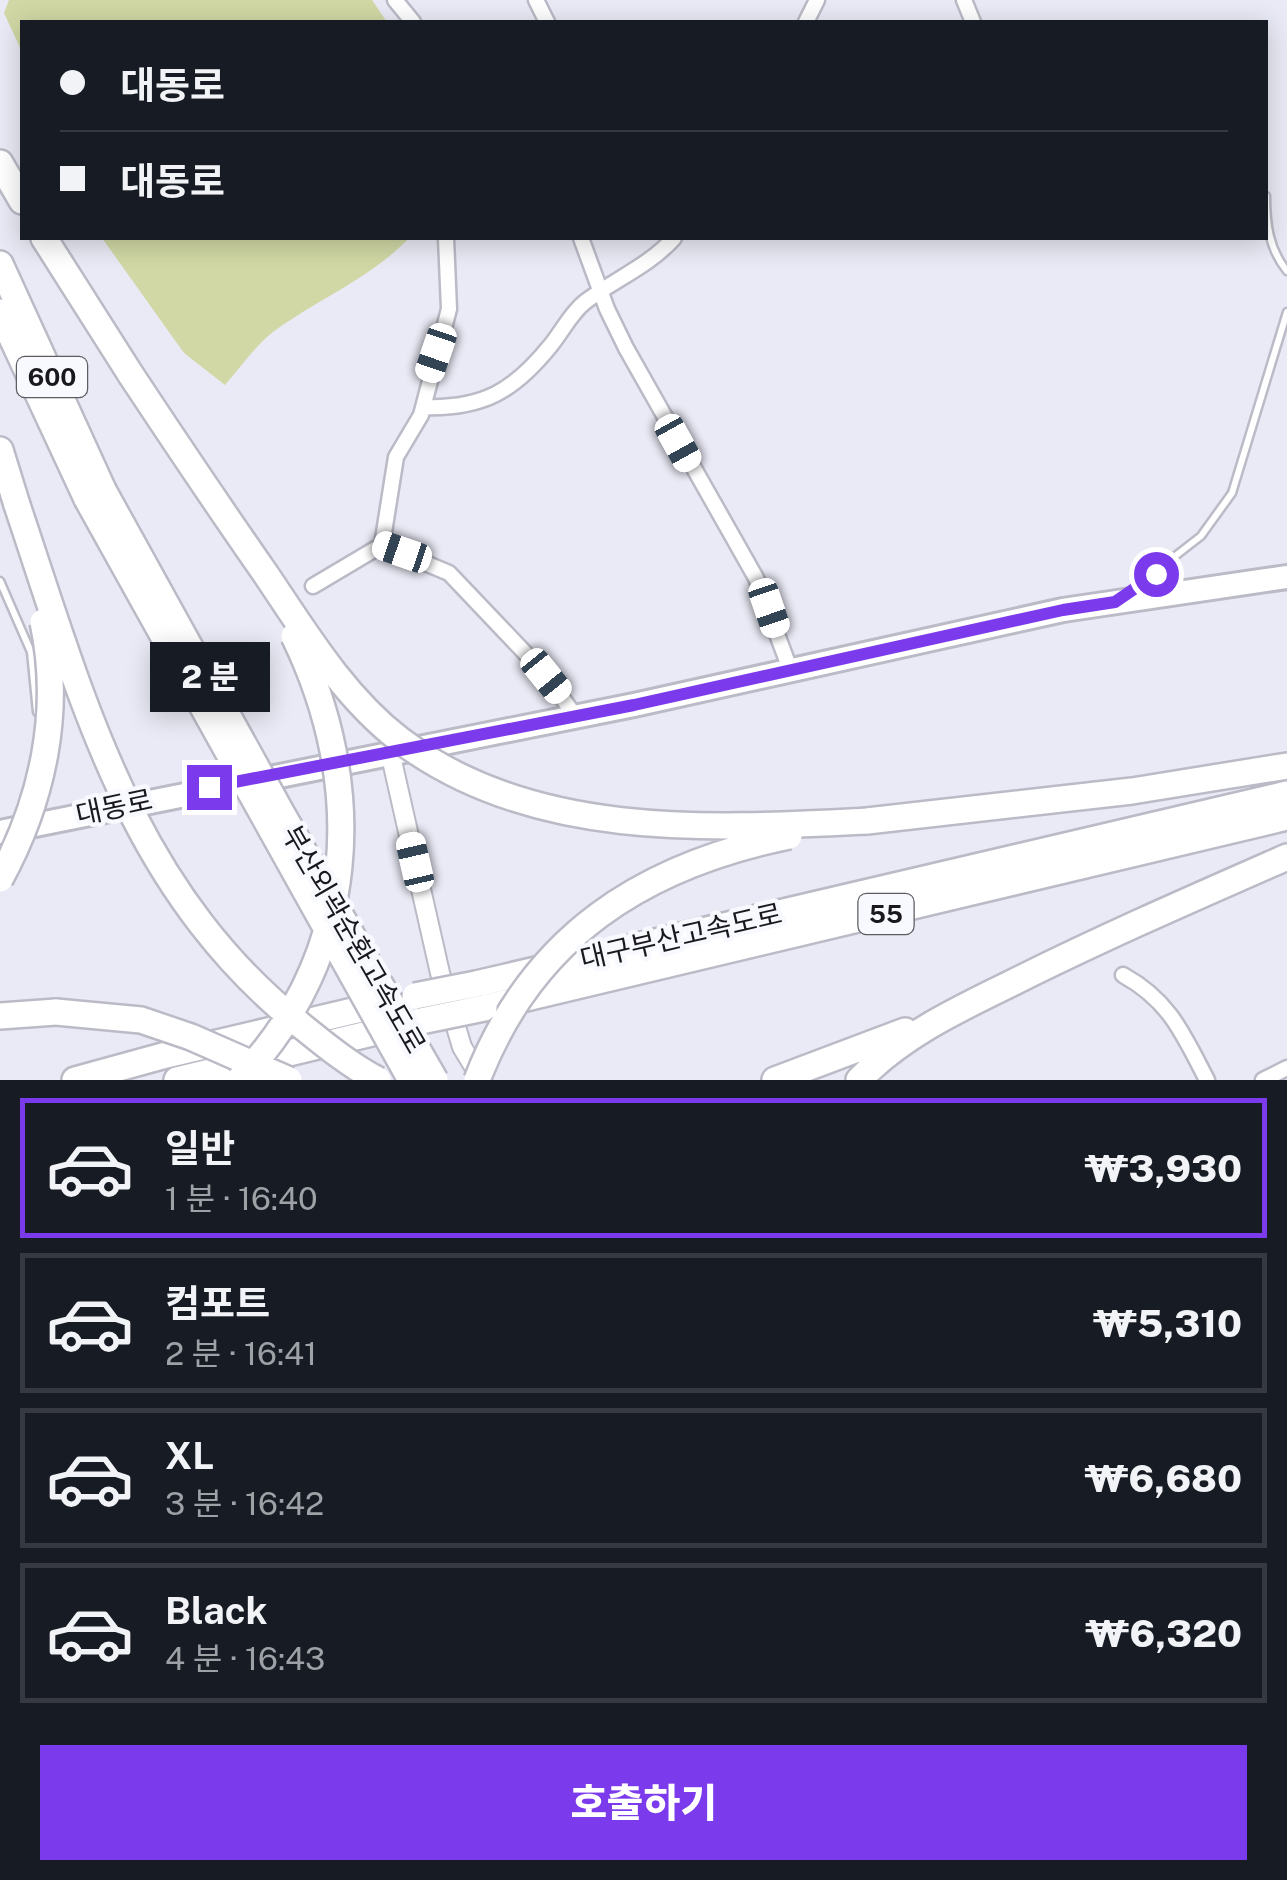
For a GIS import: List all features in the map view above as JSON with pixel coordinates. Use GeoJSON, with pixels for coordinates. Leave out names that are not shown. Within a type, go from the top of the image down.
{"type":"FeatureCollection","features":[{"type":"Feature","properties":{"kind":"highway"},"geometry":{"type":"LineString","coordinates":[[0,163],[20,198]]}},
{"type":"Feature","properties":{"kind":"highway"},"geometry":{"type":"LineString","coordinates":[[45,240],[131,376],[312,644],[358,702],[399,739],[442,768],[530,802],[638,824],[701,827],[867,822]]}},
{"type":"Feature","properties":{"kind":"highway","name":"부산외곽순환고속도로"},"geometry":{"type":"LineString","coordinates":[[0,264],[95,495],[434,1080]]}},
{"type":"Feature","properties":{"kind":"highway","name":"부산외곽순환고속도로"},"geometry":{"type":"LineString","coordinates":[[0,312],[412,1080]]}},
{"type":"Feature","properties":{"kind":"highway"},"geometry":{"type":"LineString","coordinates":[[171,435],[280,607],[302,652],[319,691],[335,748],[342,799],[338,882],[323,941],[286,1021],[267,1051],[238,1080]]}},
{"type":"Feature","properties":{"kind":"highway"},"geometry":{"type":"LineString","coordinates":[[3,461],[112,775],[166,875],[191,913],[258,990],[351,1066],[378,1080]]}},
{"type":"Feature","properties":{"kind":"highway"},"geometry":{"type":"LineString","coordinates":[[0,879],[16,850],[33,802],[47,747],[52,692],[49,650],[17,505]]}},
{"type":"Feature","properties":{"kind":"highway"},"geometry":{"type":"LineString","coordinates":[[480,1080],[506,1017],[531,979],[590,920],[619,899],[692,863],[737,848],[867,822],[1132,791],[1287,766]]}},
{"type":"Feature","properties":{"kind":"highway","name":"대구부산고속도로"},"geometry":{"type":"LineString","coordinates":[[480,996],[1287,794]]}},
{"type":"Feature","properties":{"kind":"highway","name":"대구부산고속도로"},"geometry":{"type":"LineString","coordinates":[[74,1080],[166,1055],[480,996],[1287,817]]}},
{"type":"Feature","properties":{"kind":"highway"},"geometry":{"type":"LineString","coordinates":[[775,1080],[948,1015],[1085,947],[1287,856]]}},
{"type":"Feature","properties":{"kind":"highway","name":"대구부산고속도로"},"geometry":{"type":"LineString","coordinates":[[177,1080],[418,1009]]}},
{"type":"Feature","properties":{"kind":"highway"},"geometry":{"type":"LineString","coordinates":[[0,1016],[56,1012],[141,1020],[289,1080]]}},
{"type":"Feature","properties":{"kind":"highway"},"geometry":{"type":"LineString","coordinates":[[859,1080],[896,1048],[948,1015]]}},
{"type":"Feature","properties":{"kind":"main road","name":"대동로"},"geometry":{"type":"LineString","coordinates":[[0,832],[575,716],[1063,610],[1287,577]]}},
{"type":"Feature","properties":{"kind":"street"},"geometry":{"type":"LineString","coordinates":[[395,0],[411,20]]}},
{"type":"Feature","properties":{"kind":"street"},"geometry":{"type":"LineString","coordinates":[[382,545],[396,457],[424,407],[449,309],[446,240]]}},
{"type":"Feature","properties":{"kind":"street"},"geometry":{"type":"LineString","coordinates":[[583,240],[600,291],[652,398],[756,578],[790,670]]}},
{"type":"Feature","properties":{"kind":"street"},"geometry":{"type":"LineString","coordinates":[[424,407],[459,406],[493,398],[549,347],[582,304],[635,272],[672,240]]}},
{"type":"Feature","properties":{"kind":"street"},"geometry":{"type":"LineString","coordinates":[[313,586],[382,545]]}},
{"type":"Feature","properties":{"kind":"street"},"geometry":{"type":"LineString","coordinates":[[382,545],[449,573],[546,676],[575,716]]}},
{"type":"Feature","properties":{"kind":"street"},"geometry":{"type":"LineString","coordinates":[[390,752],[440,972],[462,1047],[480,1080]]}},
{"type":"Feature","properties":{"kind":"street"},"geometry":{"type":"LineString","coordinates":[[1123,975],[1160,1001],[1179,1025],[1207,1080]]}},
{"type":"Feature","properties":{"kind":"street"},"geometry":{"type":"LineString","coordinates":[[1263,1080],[1287,1068]]}},
{"type":"Feature","properties":{"kind":"lane"},"geometry":{"type":"LineString","coordinates":[[1268,233],[1287,271]]}},
{"type":"Feature","properties":{"kind":"lane"},"geometry":{"type":"LineString","coordinates":[[1115,602],[1202,536],[1232,494],[1287,312]]}},
{"type":"Feature","properties":{"kind":"lane"},"geometry":{"type":"LineString","coordinates":[[0,582],[31,652],[38,719]]}},
{"type":"Feature","properties":{"kind":"green space"},"geometry":{"type":"Polygon","coordinates":[[[9,0],[372,0],[386,20],[20,20],[20,48],[4,13],[9,0]]]}},
{"type":"Feature","properties":{"kind":"green space"},"geometry":{"type":"Polygon","coordinates":[[[103,240],[407,240],[361,277],[273,332],[225,385],[184,353],[103,240]]]}},
{"type":"Feature","properties":{"kind":"route"},"geometry":{"type":"LineString","coordinates":[[209,787],[634,705],[1063,610],[1115,602],[1156,574]]}}]}
